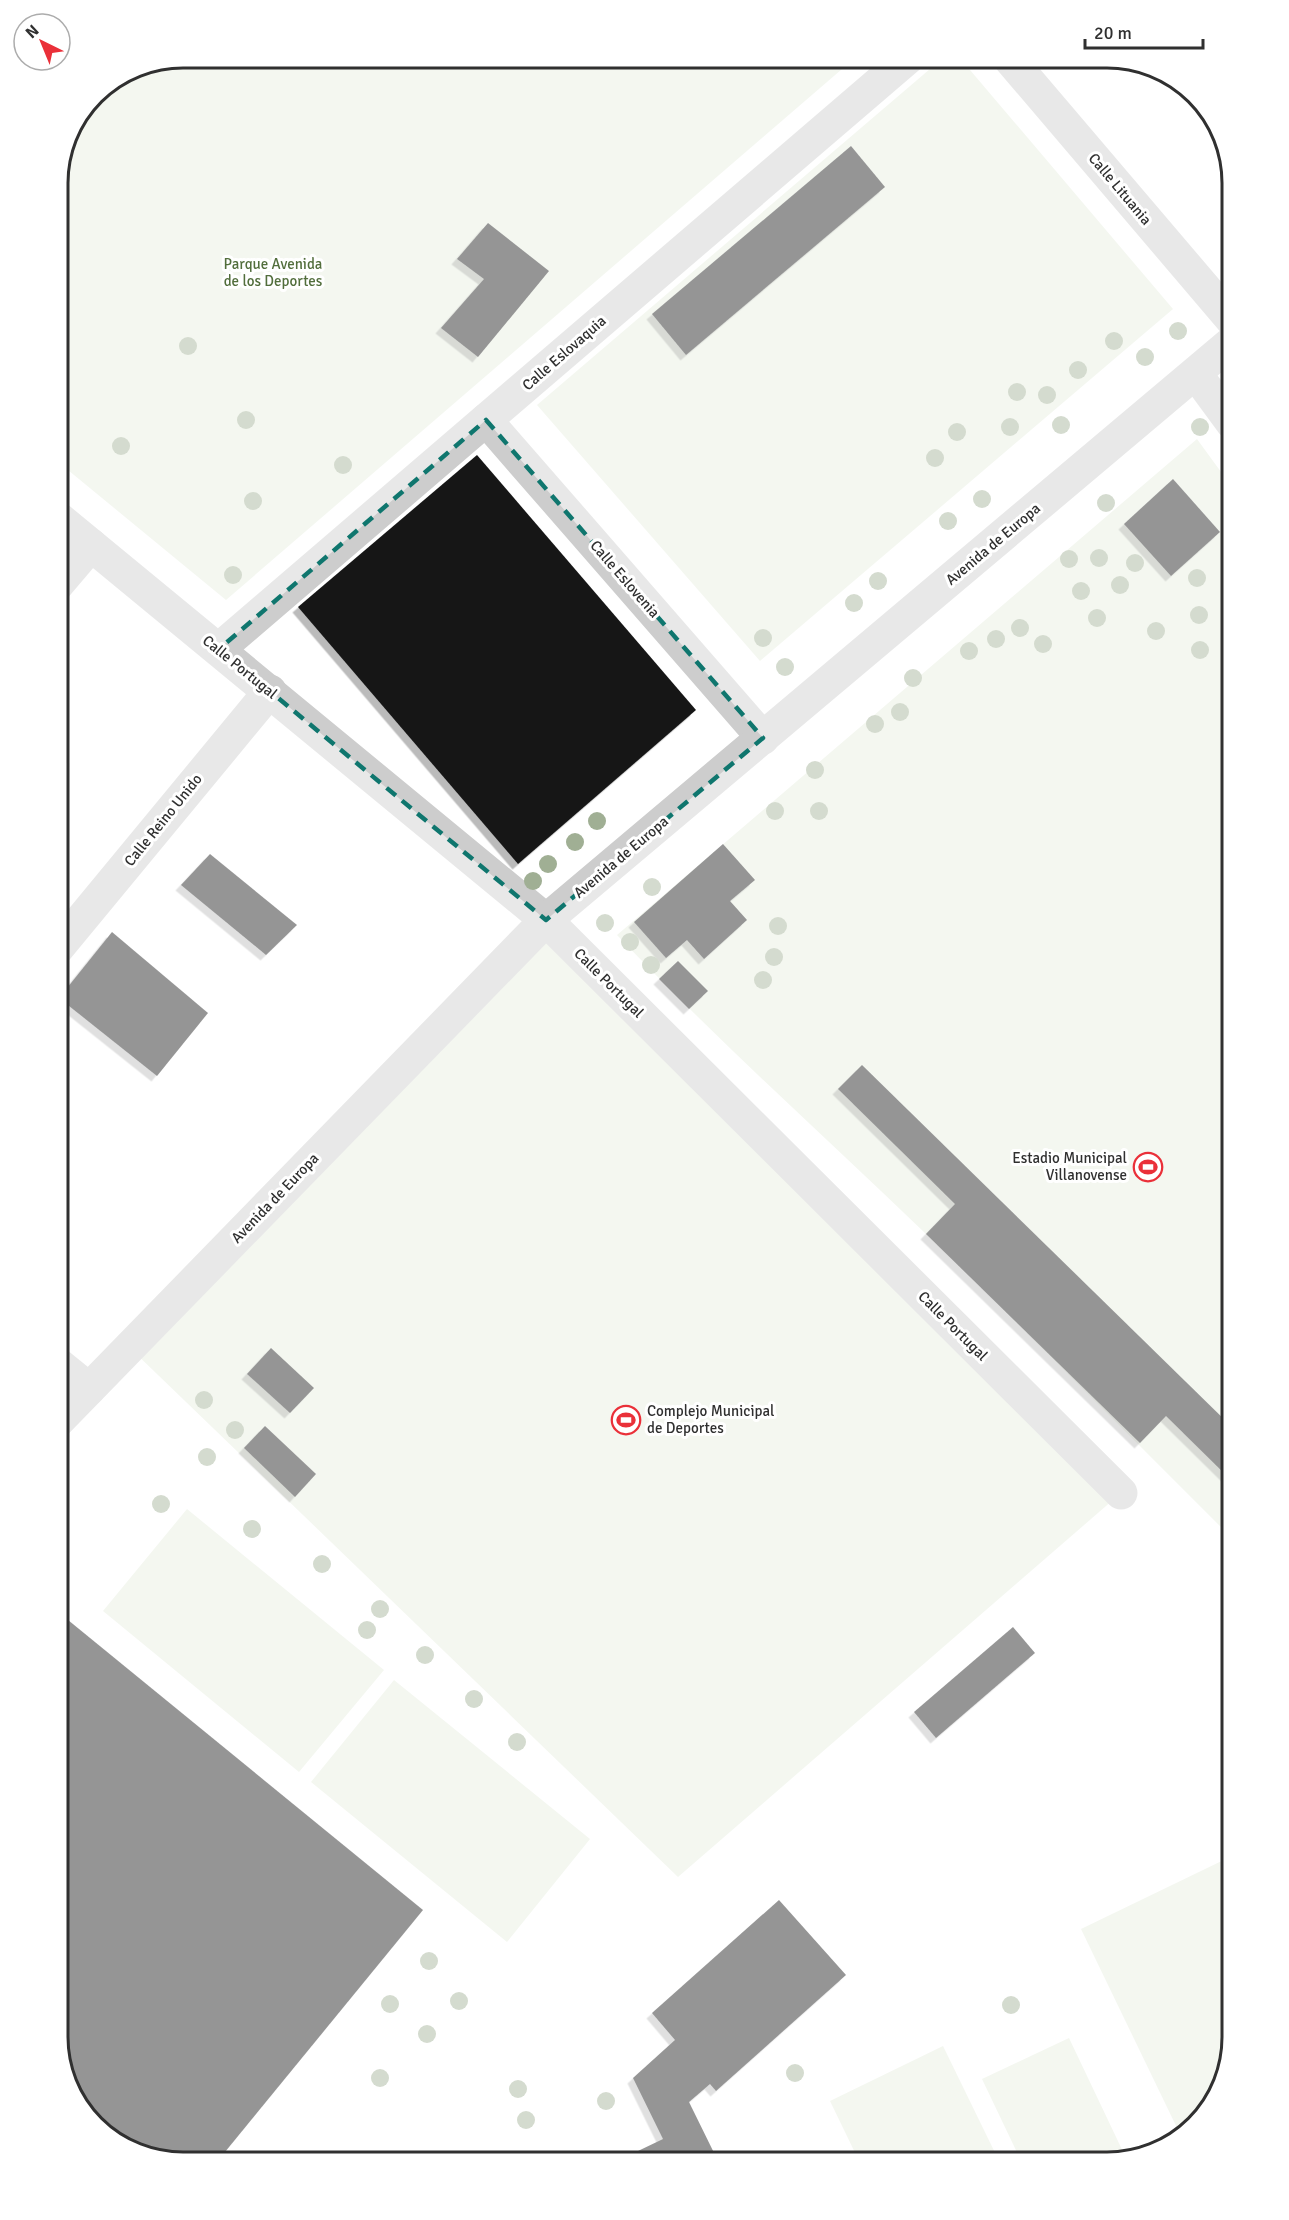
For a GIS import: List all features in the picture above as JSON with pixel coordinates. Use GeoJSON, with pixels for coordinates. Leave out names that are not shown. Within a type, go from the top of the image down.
{"type":"FeatureCollection","features":[{"type":"Feature","properties":{"kind":"street","name":"Calle Eslovaquia"},"geometry":{"type":"LineString","coordinates":[[219,649],[896,68]]}},
{"type":"Feature","properties":{"kind":"street","name":"Calle Lituania"},"geometry":{"type":"LineString","coordinates":[[1017,68],[1222,308]]}},
{"type":"Feature","properties":{"kind":"street","name":"Avenida de Europa"},"geometry":{"type":"LineString","coordinates":[[68,1411],[546,920],[1222,351]]}},
{"type":"Feature","properties":{"kind":"street"},"geometry":{"type":"LineString","coordinates":[[1196,374],[1222,409]]}},
{"type":"Feature","properties":{"kind":"street","name":"Calle Eslovenia"},"geometry":{"type":"LineString","coordinates":[[486,420],[763,738]]}},
{"type":"Feature","properties":{"kind":"street","name":"Calle Portugal"},"geometry":{"type":"LineString","coordinates":[[68,526],[546,920],[1121,1493]]}},
{"type":"Feature","properties":{"kind":"street"},"geometry":{"type":"LineString","coordinates":[[68,572],[91,545]]}},
{"type":"Feature","properties":{"kind":"street","name":"Calle Reino Unido"},"geometry":{"type":"LineString","coordinates":[[68,937],[270,691]]}},
{"type":"Feature","properties":{"kind":"street"},"geometry":{"type":"LineString","coordinates":[[68,1372],[89,1389]]}},
{"type":"Feature","properties":{"kind":"highlighted area"},"geometry":{"type":"Polygon","coordinates":[[[486,420],[763,738],[546,920],[219,649],[486,420]]]}},
{"type":"Feature","properties":{"kind":"green space","name":"Parque Avenida de los Deportes"},"geometry":{"type":"Polygon","coordinates":[[[168,68],[843,68],[226,600],[68,470],[68,175],[71,153],[79,132],[91,113],[107,96],[132,79],[168,68]]]}},
{"type":"Feature","properties":{"kind":"green space"},"geometry":{"type":"Polygon","coordinates":[[[931,68],[968,68],[1173,309],[760,661],[537,405],[931,68]]]}},
{"type":"Feature","properties":{"kind":"green space"},"geometry":{"type":"Polygon","coordinates":[[[1197,439],[1222,473],[1222,1528],[965,1272],[731,1049],[617,935],[1197,439]]]}},
{"type":"Feature","properties":{"kind":"green space","name":"Complejo Municipal de Deportes"},"geometry":{"type":"Polygon","coordinates":[[[546,920],[1121,1493],[678,1877],[129,1347],[546,920]]]}},
{"type":"Feature","properties":{"kind":"green space"},"geometry":{"type":"Polygon","coordinates":[[[187,1509],[384,1670],[299,1772],[103,1611],[187,1509]]]}},
{"type":"Feature","properties":{"kind":"green space"},"geometry":{"type":"Polygon","coordinates":[[[394,1680],[590,1839],[507,1942],[311,1782],[394,1680]]]}},
{"type":"Feature","properties":{"kind":"green space"},"geometry":{"type":"Polygon","coordinates":[[[1222,1861],[1221,2052],[1218,2067],[1206,2095],[1193,2113],[1177,2128],[1081,1929],[1222,1861]]]}},
{"type":"Feature","properties":{"kind":"green space"},"geometry":{"type":"Polygon","coordinates":[[[1069,2038],[1123,2152],[1017,2152],[982,2079],[1069,2038]]]}},
{"type":"Feature","properties":{"kind":"green space"},"geometry":{"type":"Polygon","coordinates":[[[943,2046],[995,2152],[855,2152],[830,2101],[943,2046]]]}},
{"type":"Feature","properties":{"kind":"building"},"geometry":{"type":"Polygon","coordinates":[[[851,146],[885,187],[686,355],[652,314],[851,146]]]}},
{"type":"Feature","properties":{"kind":"building"},"geometry":{"type":"Polygon","coordinates":[[[488,223],[549,271],[478,357],[441,328],[484,279],[457,259],[488,223]]]}},
{"type":"Feature","properties":{"kind":"building"},"geometry":{"type":"Polygon","coordinates":[[[477,455],[696,710],[518,864],[298,607],[477,455]]]}},
{"type":"Feature","properties":{"kind":"building"},"geometry":{"type":"Polygon","coordinates":[[[1173,479],[1220,532],[1171,576],[1124,524],[1173,479]]]}},
{"type":"Feature","properties":{"kind":"building"},"geometry":{"type":"Polygon","coordinates":[[[723,844],[755,880],[730,901],[747,920],[704,959],[687,940],[666,958],[634,922],[723,844]]]}},
{"type":"Feature","properties":{"kind":"building"},"geometry":{"type":"Polygon","coordinates":[[[210,854],[297,925],[266,955],[181,885],[210,854]]]}},
{"type":"Feature","properties":{"kind":"building"},"geometry":{"type":"Polygon","coordinates":[[[112,932],[208,1013],[157,1076],[68,1005],[68,987],[112,932]]]}},
{"type":"Feature","properties":{"kind":"building"},"geometry":{"type":"Polygon","coordinates":[[[678,961],[708,991],[689,1009],[659,979],[678,961]]]}},
{"type":"Feature","properties":{"kind":"building"},"geometry":{"type":"Polygon","coordinates":[[[862,1065],[1222,1417],[1222,1471],[1166,1416],[1140,1443],[926,1234],[955,1204],[838,1089],[862,1065]]]}},
{"type":"Feature","properties":{"kind":"building"},"geometry":{"type":"Polygon","coordinates":[[[271,1348],[314,1388],[290,1413],[247,1374],[271,1348]]]}},
{"type":"Feature","properties":{"kind":"building"},"geometry":{"type":"Polygon","coordinates":[[[265,1426],[316,1474],[295,1497],[244,1448],[265,1426]]]}},
{"type":"Feature","properties":{"kind":"building"},"geometry":{"type":"Polygon","coordinates":[[[68,1620],[423,1910],[225,2152],[160,2150],[126,2137],[95,2111],[87,2101],[79,2088],[68,2052],[68,1620]]]}},
{"type":"Feature","properties":{"kind":"building"},"geometry":{"type":"Polygon","coordinates":[[[1013,1627],[1035,1653],[936,1738],[914,1712],[1013,1627]]]}},
{"type":"Feature","properties":{"kind":"building"},"geometry":{"type":"Polygon","coordinates":[[[779,1900],[846,1975],[716,2091],[710,2084],[689,2102],[714,2152],[636,2152],[663,2139],[633,2078],[675,2040],[652,2013],[779,1900]]]}},
{"type":"Feature","properties":{"kind":"place","name":"Estadio Municipal Villanovense"},"geometry":{"type":"Point","coordinates":[1148,1167]}},
{"type":"Feature","properties":{"kind":"place","name":"Complejo Municipal de Deportes"},"geometry":{"type":"Point","coordinates":[626,1420]}}]}
